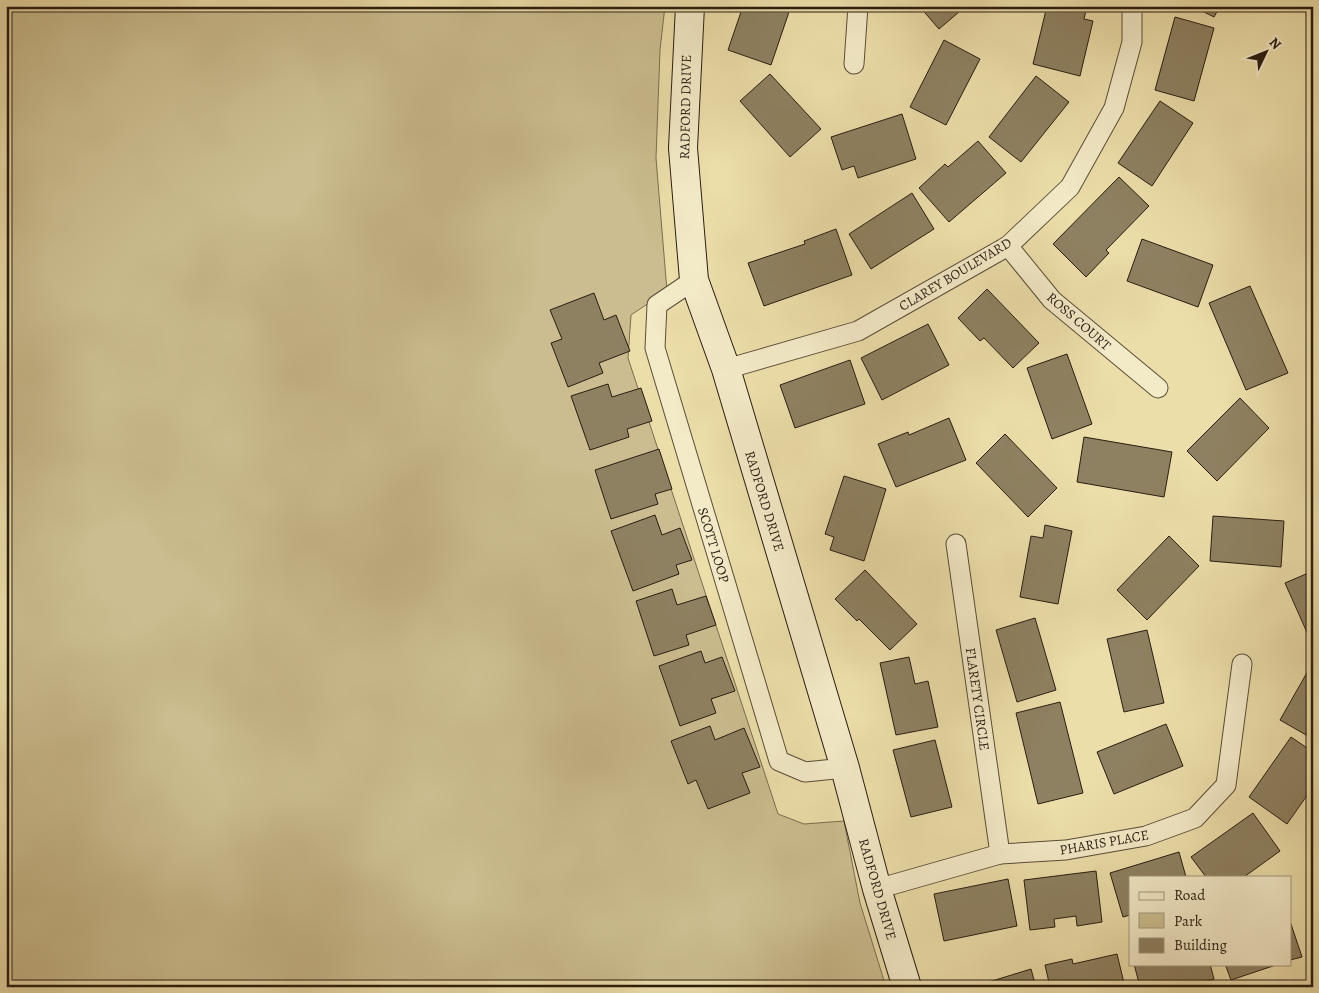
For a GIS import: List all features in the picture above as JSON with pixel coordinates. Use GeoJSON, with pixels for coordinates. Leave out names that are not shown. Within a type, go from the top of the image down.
{"type":"FeatureCollection","features":[{"type":"Feature","properties":{"kind":"street","name":"RADFORD DRIVE"},"geometry":{"type":"LineString","coordinates":[[690,6],[683,148],[694,280],[726,369],[845,768],[877,889],[907,987]]}},
{"type":"Feature","properties":{"kind":"street"},"geometry":{"type":"LineString","coordinates":[[854,64],[858,6]]}},
{"type":"Feature","properties":{"kind":"street","name":"CLAREY BOULEVARD"},"geometry":{"type":"LineString","coordinates":[[726,369],[858,331],[1008,246],[1070,187],[1114,108],[1132,42],[1132,6]]}},
{"type":"Feature","properties":{"kind":"street","name":"ROSS COURT"},"geometry":{"type":"LineString","coordinates":[[1008,246],[1052,300],[1158,388]]}},
{"type":"Feature","properties":{"kind":"street","name":"SCOTT LOOP"},"geometry":{"type":"LineString","coordinates":[[694,280],[658,305],[655,348],[779,762],[805,772],[845,768]]}},
{"type":"Feature","properties":{"kind":"street","name":"FLARETY CIRCLE"},"geometry":{"type":"LineString","coordinates":[[956,544],[1000,854]]}},
{"type":"Feature","properties":{"kind":"street","name":"PHARIS PLACE"},"geometry":{"type":"LineString","coordinates":[[877,889],[1000,854],[1066,850],[1146,836],[1195,818],[1226,785],[1242,664]]}},
{"type":"Feature","properties":{"kind":"green space"},"geometry":{"type":"Polygon","coordinates":[[[6,6],[665,6],[660,50],[656,158],[667,291],[631,315],[628,358],[778,814],[804,824],[844,821],[860,903],[886,987],[6,987],[6,6]]]}},
{"type":"Feature","properties":{"kind":"building"},"geometry":{"type":"Polygon","coordinates":[[[743,6],[791,6],[771,65],[728,50],[743,6]]]}},
{"type":"Feature","properties":{"kind":"building"},"geometry":{"type":"Polygon","coordinates":[[[919,6],[966,6],[939,29],[919,6]]]}},
{"type":"Feature","properties":{"kind":"building"},"geometry":{"type":"Polygon","coordinates":[[[1047,6],[1087,6],[1084,19],[1093,21],[1080,76],[1033,64],[1047,6]]]}},
{"type":"Feature","properties":{"kind":"building"},"geometry":{"type":"Polygon","coordinates":[[[1192,6],[1220,6],[1214,17],[1192,6]]]}},
{"type":"Feature","properties":{"kind":"building"},"geometry":{"type":"Polygon","coordinates":[[[1175,17],[1214,28],[1194,101],[1155,90],[1175,17]]]}},
{"type":"Feature","properties":{"kind":"building"},"geometry":{"type":"Polygon","coordinates":[[[944,40],[980,59],[946,125],[910,107],[944,40]]]}},
{"type":"Feature","properties":{"kind":"building"},"geometry":{"type":"Polygon","coordinates":[[[770,74],[821,129],[790,157],[740,101],[770,74]]]}},
{"type":"Feature","properties":{"kind":"building"},"geometry":{"type":"Polygon","coordinates":[[[1036,76],[1069,102],[1021,162],[989,137],[1036,76]]]}},
{"type":"Feature","properties":{"kind":"building"},"geometry":{"type":"Polygon","coordinates":[[[1160,101],[1193,123],[1152,186],[1118,163],[1160,101]]]}},
{"type":"Feature","properties":{"kind":"building"},"geometry":{"type":"Polygon","coordinates":[[[902,114],[916,159],[858,178],[854,166],[842,170],[831,137],[902,114]]]}},
{"type":"Feature","properties":{"kind":"building"},"geometry":{"type":"Polygon","coordinates":[[[978,141],[1006,173],[949,222],[919,188],[945,164],[948,167],[978,141]]]}},
{"type":"Feature","properties":{"kind":"building"},"geometry":{"type":"Polygon","coordinates":[[[1119,177],[1149,206],[1106,250],[1109,253],[1086,277],[1053,244],[1119,177]]]}},
{"type":"Feature","properties":{"kind":"building"},"geometry":{"type":"Polygon","coordinates":[[[912,193],[934,229],[871,269],[849,234],[912,193]]]}},
{"type":"Feature","properties":{"kind":"building"},"geometry":{"type":"Polygon","coordinates":[[[836,229],[852,275],[764,306],[748,263],[805,244],[804,241],[836,229]]]}},
{"type":"Feature","properties":{"kind":"building"},"geometry":{"type":"Polygon","coordinates":[[[1142,239],[1213,265],[1198,307],[1127,281],[1142,239]]]}},
{"type":"Feature","properties":{"kind":"building"},"geometry":{"type":"Polygon","coordinates":[[[1250,286],[1288,373],[1246,390],[1209,303],[1250,286]]]}},
{"type":"Feature","properties":{"kind":"building"},"geometry":{"type":"Polygon","coordinates":[[[987,289],[1039,343],[1013,368],[984,338],[980,341],[958,318],[987,289]]]}},
{"type":"Feature","properties":{"kind":"building"},"geometry":{"type":"Polygon","coordinates":[[[594,293],[604,320],[616,315],[630,351],[599,363],[603,373],[568,387],[551,343],[562,339],[550,310],[594,293]]]}},
{"type":"Feature","properties":{"kind":"building"},"geometry":{"type":"Polygon","coordinates":[[[928,324],[949,365],[882,400],[861,358],[928,324]]]}},
{"type":"Feature","properties":{"kind":"building"},"geometry":{"type":"Polygon","coordinates":[[[1067,354],[1092,424],[1052,439],[1027,368],[1067,354]]]}},
{"type":"Feature","properties":{"kind":"building"},"geometry":{"type":"Polygon","coordinates":[[[850,360],[865,404],[795,428],[780,385],[850,360]]]}},
{"type":"Feature","properties":{"kind":"building"},"geometry":{"type":"Polygon","coordinates":[[[608,384],[612,397],[641,388],[652,421],[627,429],[629,437],[590,450],[571,396],[608,384]]]}},
{"type":"Feature","properties":{"kind":"building"},"geometry":{"type":"Polygon","coordinates":[[[1240,398],[1269,428],[1217,481],[1187,451],[1240,398]]]}},
{"type":"Feature","properties":{"kind":"building"},"geometry":{"type":"Polygon","coordinates":[[[949,418],[966,460],[896,487],[878,444],[908,432],[909,435],[949,418]]]}},
{"type":"Feature","properties":{"kind":"building"},"geometry":{"type":"Polygon","coordinates":[[[1005,434],[1057,488],[1028,517],[976,463],[1005,434]]]}},
{"type":"Feature","properties":{"kind":"building"},"geometry":{"type":"Polygon","coordinates":[[[1084,437],[1172,452],[1164,497],[1077,482],[1084,437]]]}},
{"type":"Feature","properties":{"kind":"building"},"geometry":{"type":"Polygon","coordinates":[[[659,449],[672,489],[655,494],[658,504],[611,519],[595,470],[659,449]]]}},
{"type":"Feature","properties":{"kind":"building"},"geometry":{"type":"Polygon","coordinates":[[[844,476],[886,489],[864,561],[830,550],[834,537],[825,534],[844,476]]]}},
{"type":"Feature","properties":{"kind":"building"},"geometry":{"type":"Polygon","coordinates":[[[655,515],[662,535],[680,528],[692,560],[676,565],[679,574],[633,591],[611,531],[655,515]]]}},
{"type":"Feature","properties":{"kind":"building"},"geometry":{"type":"Polygon","coordinates":[[[1213,516],[1284,521],[1281,567],[1210,561],[1213,516]]]}},
{"type":"Feature","properties":{"kind":"building"},"geometry":{"type":"Polygon","coordinates":[[[1045,525],[1072,531],[1058,604],[1020,597],[1031,536],[1043,538],[1045,525]]]}},
{"type":"Feature","properties":{"kind":"building"},"geometry":{"type":"Polygon","coordinates":[[[1169,536],[1199,566],[1147,620],[1117,590],[1169,536]]]}},
{"type":"Feature","properties":{"kind":"building"},"geometry":{"type":"Polygon","coordinates":[[[865,570],[917,624],[890,650],[859,619],[857,621],[835,599],[865,570]]]}},
{"type":"Feature","properties":{"kind":"building"},"geometry":{"type":"Polygon","coordinates":[[[1313,571],[1313,646],[1285,583],[1313,571]]]}},
{"type":"Feature","properties":{"kind":"building"},"geometry":{"type":"Polygon","coordinates":[[[672,589],[677,605],[706,596],[716,625],[686,635],[689,645],[654,656],[636,601],[672,589]]]}},
{"type":"Feature","properties":{"kind":"building"},"geometry":{"type":"Polygon","coordinates":[[[1035,618],[1056,690],[1017,702],[996,630],[1035,618]]]}},
{"type":"Feature","properties":{"kind":"building"},"geometry":{"type":"Polygon","coordinates":[[[1147,630],[1164,703],[1124,712],[1107,639],[1147,630]]]}},
{"type":"Feature","properties":{"kind":"building"},"geometry":{"type":"Polygon","coordinates":[[[701,651],[705,663],[722,657],[735,691],[711,699],[716,713],[680,726],[659,666],[701,651]]]}},
{"type":"Feature","properties":{"kind":"building"},"geometry":{"type":"Polygon","coordinates":[[[909,657],[915,684],[928,681],[938,727],[896,735],[880,663],[909,657]]]}},
{"type":"Feature","properties":{"kind":"building"},"geometry":{"type":"Polygon","coordinates":[[[1313,662],[1313,739],[1280,720],[1313,662]]]}},
{"type":"Feature","properties":{"kind":"building"},"geometry":{"type":"Polygon","coordinates":[[[1060,702],[1083,793],[1038,804],[1016,713],[1060,702]]]}},
{"type":"Feature","properties":{"kind":"building"},"geometry":{"type":"Polygon","coordinates":[[[1166,724],[1183,766],[1114,794],[1097,752],[1166,724]]]}},
{"type":"Feature","properties":{"kind":"building"},"geometry":{"type":"Polygon","coordinates":[[[710,726],[715,740],[744,728],[760,767],[742,773],[750,793],[708,809],[696,780],[688,784],[671,741],[710,726]]]}},
{"type":"Feature","properties":{"kind":"building"},"geometry":{"type":"Polygon","coordinates":[[[1291,737],[1313,752],[1313,787],[1287,824],[1249,797],[1291,737]]]}},
{"type":"Feature","properties":{"kind":"building"},"geometry":{"type":"Polygon","coordinates":[[[935,740],[952,807],[911,817],[893,750],[935,740]]]}},
{"type":"Feature","properties":{"kind":"building"},"geometry":{"type":"Polygon","coordinates":[[[1253,813],[1280,851],[1245,876],[1205,876],[1191,857],[1253,813]]]}},
{"type":"Feature","properties":{"kind":"building"},"geometry":{"type":"Polygon","coordinates":[[[1179,852],[1186,876],[1129,876],[1129,915],[1123,917],[1110,873],[1179,852]]]}},
{"type":"Feature","properties":{"kind":"building"},"geometry":{"type":"Polygon","coordinates":[[[1096,871],[1102,922],[1077,926],[1076,916],[1054,919],[1055,927],[1030,930],[1024,880],[1096,871]]]}},
{"type":"Feature","properties":{"kind":"building"},"geometry":{"type":"Polygon","coordinates":[[[1008,879],[1017,926],[944,941],[934,894],[1008,879]]]}},
{"type":"Feature","properties":{"kind":"building"},"geometry":{"type":"Polygon","coordinates":[[[1292,927],[1302,957],[1292,960],[1292,927]]]}},
{"type":"Feature","properties":{"kind":"building"},"geometry":{"type":"Polygon","coordinates":[[[1117,954],[1125,987],[1050,987],[1045,965],[1072,959],[1073,964],[1117,954]]]}},
{"type":"Feature","properties":{"kind":"building"},"geometry":{"type":"Polygon","coordinates":[[[1135,966],[1211,966],[1214,979],[1185,987],[1140,987],[1135,966]]]}},
{"type":"Feature","properties":{"kind":"building"},"geometry":{"type":"Polygon","coordinates":[[[1226,966],[1273,966],[1231,980],[1226,966]]]}},
{"type":"Feature","properties":{"kind":"building"},"geometry":{"type":"Polygon","coordinates":[[[1031,969],[1036,987],[964,987],[992,981],[1031,969]]]}}]}
